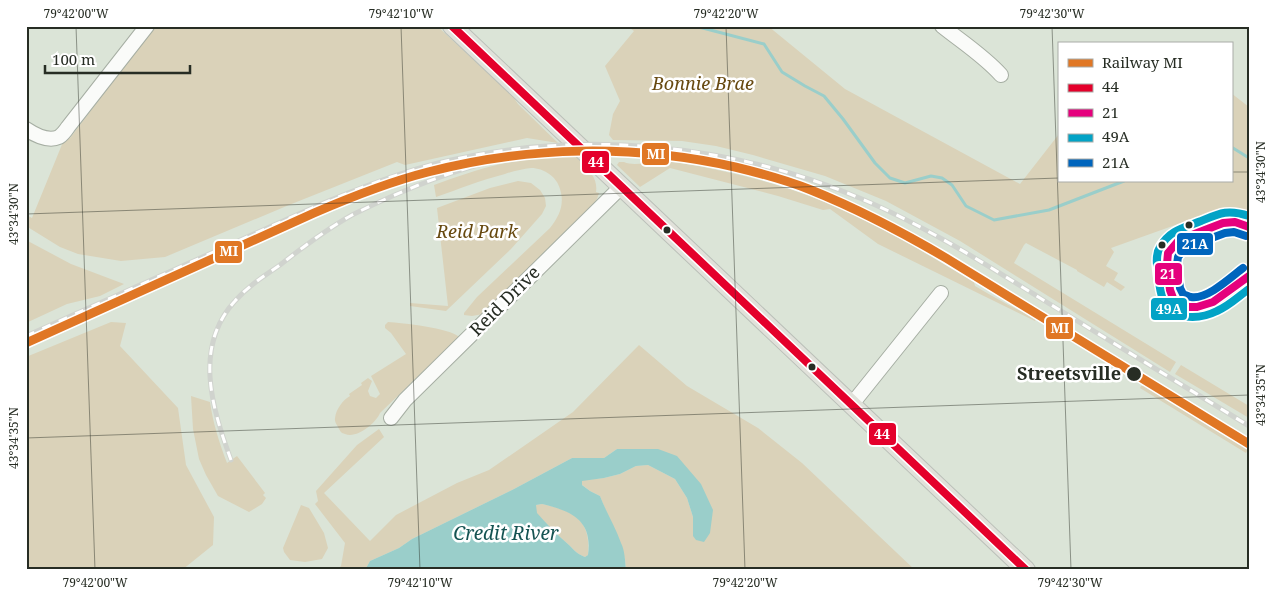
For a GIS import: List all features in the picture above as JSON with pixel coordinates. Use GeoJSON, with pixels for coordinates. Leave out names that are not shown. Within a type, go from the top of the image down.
{"type":"FeatureCollection","features":[{"type":"Feature","properties":{"kind":"main road"},"geometry":{"type":"LineString","coordinates":[[452,26],[1026,570]]}},
{"type":"Feature","properties":{"kind":"street"},"geometry":{"type":"LineString","coordinates":[[26,129],[46,138],[59,137],[147,26]]}},
{"type":"Feature","properties":{"kind":"street"},"geometry":{"type":"LineString","coordinates":[[942,26],[983,58],[1001,75]]}},
{"type":"Feature","properties":{"kind":"street","name":"Reid Drive"},"geometry":{"type":"LineString","coordinates":[[391,418],[402,403],[622,186]]}},
{"type":"Feature","properties":{"kind":"street"},"geometry":{"type":"LineString","coordinates":[[852,404],[940,293]]}},
{"type":"Feature","properties":{"kind":"green space"},"geometry":{"type":"Polygon","coordinates":[[[155,26],[437,26],[512,95],[518,104],[558,143],[527,138],[405,165],[397,162],[165,257],[121,261],[78,254],[60,247],[26,226],[26,215],[32,218],[63,142],[70,138],[155,26]]]}},
{"type":"Feature","properties":{"kind":"green space","name":"Bonnie Brae"},"geometry":{"type":"Polygon","coordinates":[[[627,26],[768,26],[845,89],[1020,184],[1058,135],[1058,182],[1232,182],[1232,94],[1249,107],[1249,216],[1227,211],[1206,214],[1111,248],[1114,252],[1106,266],[1118,273],[1114,280],[1125,287],[1121,291],[1107,282],[1104,287],[1077,270],[1026,243],[1014,263],[1176,362],[1170,372],[960,241],[886,201],[825,176],[716,146],[682,141],[613,140],[609,135],[613,114],[620,101],[605,66],[634,31],[627,26]]]}},
{"type":"Feature","properties":{"kind":"green space"},"geometry":{"type":"Polygon","coordinates":[[[571,155],[582,162],[595,179],[596,192],[599,193],[593,205],[483,314],[464,315],[477,297],[550,228],[560,210],[561,195],[553,177],[536,168],[515,171],[487,179],[436,197],[434,185],[501,164],[527,159],[571,155]]]}},
{"type":"Feature","properties":{"kind":"green space"},"geometry":{"type":"Polygon","coordinates":[[[654,161],[688,164],[738,175],[786,188],[833,205],[912,245],[974,282],[975,286],[1036,318],[1035,321],[878,244],[830,209],[823,210],[778,196],[670,168],[640,187],[617,165],[619,162],[635,164],[654,161]]]}},
{"type":"Feature","properties":{"kind":"green space","name":"Reid Park"},"geometry":{"type":"Polygon","coordinates":[[[518,181],[531,183],[540,190],[545,198],[546,206],[542,214],[511,249],[446,311],[410,306],[410,303],[448,306],[437,208],[490,188],[518,181]]]}},
{"type":"Feature","properties":{"kind":"green space"},"geometry":{"type":"Polygon","coordinates":[[[26,240],[71,264],[124,284],[100,296],[67,304],[26,323],[26,240]]]}},
{"type":"Feature","properties":{"kind":"green space"},"geometry":{"type":"Polygon","coordinates":[[[111,322],[126,323],[120,346],[178,408],[186,465],[214,517],[213,545],[182,570],[26,570],[26,357],[111,322]]]}},
{"type":"Feature","properties":{"kind":"green space"},"geometry":{"type":"Polygon","coordinates":[[[388,322],[446,331],[459,337],[380,413],[366,429],[350,435],[343,433],[335,421],[338,408],[342,402],[368,378],[372,381],[368,391],[370,396],[376,398],[380,394],[371,376],[406,354],[391,333],[385,328],[388,322]]]}},
{"type":"Feature","properties":{"kind":"green space"},"geometry":{"type":"Polygon","coordinates":[[[639,345],[687,386],[758,428],[802,463],[915,570],[626,570],[625,559],[600,496],[581,484],[582,480],[604,478],[620,474],[636,466],[648,465],[675,479],[687,498],[693,517],[693,536],[701,484],[617,449],[604,458],[572,458],[412,539],[399,548],[370,561],[365,570],[337,570],[341,566],[345,543],[315,504],[318,501],[316,491],[357,445],[379,429],[384,437],[324,493],[370,541],[396,515],[457,483],[489,470],[573,412],[639,345]]]}},
{"type":"Feature","properties":{"kind":"green space"},"geometry":{"type":"Polygon","coordinates":[[[1181,365],[1249,406],[1249,418],[1175,374],[1181,365]]]}},
{"type":"Feature","properties":{"kind":"green space"},"geometry":{"type":"Polygon","coordinates":[[[1141,386],[1146,386],[1248,449],[1246,453],[1140,388],[1141,386]]]}},
{"type":"Feature","properties":{"kind":"green space"},"geometry":{"type":"Polygon","coordinates":[[[191,396],[210,402],[217,433],[227,463],[237,456],[265,493],[263,495],[266,498],[262,504],[249,512],[218,496],[206,475],[199,459],[193,429],[191,396]]]}},
{"type":"Feature","properties":{"kind":"green space"},"geometry":{"type":"Polygon","coordinates":[[[542,504],[563,510],[578,519],[587,533],[588,555],[585,557],[576,552],[536,513],[536,505],[542,504]]]}},
{"type":"Feature","properties":{"kind":"green space"},"geometry":{"type":"Polygon","coordinates":[[[301,505],[309,508],[324,533],[328,548],[322,559],[305,562],[290,560],[284,552],[283,548],[301,505]]]}},
{"type":"Feature","properties":{"kind":"water","name":"Credit River"},"geometry":{"type":"Polygon","coordinates":[[[617,449],[658,449],[677,456],[701,484],[713,510],[710,533],[704,542],[696,540],[693,536],[693,517],[687,498],[675,479],[648,465],[636,466],[620,474],[604,478],[582,481],[582,485],[600,496],[622,546],[626,570],[365,570],[370,561],[399,548],[412,539],[572,458],[604,458],[617,449]],[[542,504],[536,505],[537,513],[576,552],[585,557],[588,555],[589,543],[587,533],[578,519],[562,510],[542,504]]]}},
{"type":"Feature","properties":{"kind":"waterway"},"geometry":{"type":"LineString","coordinates":[[695,26],[764,44],[782,72],[824,96],[875,163],[890,178],[905,183],[931,176],[942,178],[952,185],[966,206],[994,220],[1049,210],[1121,182]]}},
{"type":"Feature","properties":{"kind":"waterway"},"geometry":{"type":"LineString","coordinates":[[1232,148],[1249,158]]}},
{"type":"Feature","properties":{"kind":"railway"},"geometry":{"type":"LineString","coordinates":[[26,336],[312,208],[360,188],[409,171],[442,162],[495,152],[548,146],[602,144],[655,147],[708,154],[760,165],[812,180],[862,199],[931,233],[975,258],[1249,426]]}},
{"type":"Feature","properties":{"kind":"railway"},"geometry":{"type":"LineString","coordinates":[[231,460],[213,399],[210,358],[214,338],[222,319],[235,301],[256,282],[315,238],[352,215],[392,196],[454,172],[518,156]]}},
{"type":"Feature","properties":{"kind":"rail line","name":"MI"},"geometry":{"type":"LineString","coordinates":[[26,343],[314,213],[370,190],[413,176],[466,163],[542,153],[581,151],[658,154],[735,167],[773,177],[811,190],[863,213],[946,258],[1249,444]]}},
{"type":"Feature","properties":{"kind":"transit line","name":"44"},"geometry":{"type":"LineString","coordinates":[[452,26],[1026,570]]}},
{"type":"Feature","properties":{"kind":"transit line","name":"49A"},"geometry":{"type":"LineString","coordinates":[[1249,216],[1230,212],[1224,213],[1178,230],[1164,241],[1158,251],[1157,259],[1160,287],[1165,304],[1170,310],[1182,316],[1196,317],[1211,314],[1226,306],[1249,289]]}},
{"type":"Feature","properties":{"kind":"transit line","name":"21"},"geometry":{"type":"LineString","coordinates":[[1249,227],[1235,222],[1223,223],[1179,240],[1168,253],[1167,264],[1170,290],[1173,298],[1177,303],[1189,307],[1197,307],[1213,302],[1249,276]]}},
{"type":"Feature","properties":{"kind":"transit line","name":"21A"},"geometry":{"type":"LineString","coordinates":[[1243,268],[1211,292],[1191,297],[1183,294],[1180,288],[1177,264],[1178,257],[1185,248],[1225,233],[1234,232],[1246,236]]}},
{"type":"Feature","properties":{"kind":"place","name":"Streetsville"},"geometry":{"type":"Point","coordinates":[1134,374]}}]}
